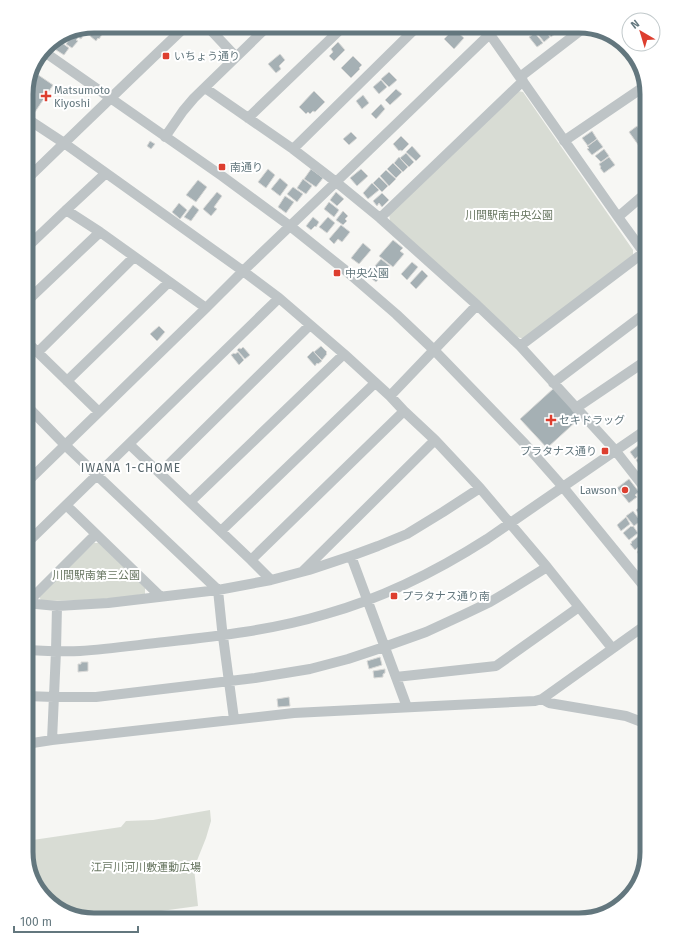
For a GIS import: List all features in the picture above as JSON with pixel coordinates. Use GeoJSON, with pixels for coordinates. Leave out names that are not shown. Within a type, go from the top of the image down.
{"type":"FeatureCollection","features":[{"type":"Feature","properties":{"kind":"street"},"geometry":{"type":"LineString","coordinates":[[33,173],[179,33]]}},
{"type":"Feature","properties":{"kind":"street"},"geometry":{"type":"LineString","coordinates":[[214,33],[236,57]]}},
{"type":"Feature","properties":{"kind":"street"},"geometry":{"type":"LineString","coordinates":[[165,137],[194,98],[261,33]]}},
{"type":"Feature","properties":{"kind":"street"},"geometry":{"type":"LineString","coordinates":[[248,118],[337,33]]}},
{"type":"Feature","properties":{"kind":"street"},"geometry":{"type":"LineString","coordinates":[[293,149],[411,33]]}},
{"type":"Feature","properties":{"kind":"street"},"geometry":{"type":"LineString","coordinates":[[33,476],[336,182],[484,33]]}},
{"type":"Feature","properties":{"kind":"street"},"geometry":{"type":"LineString","coordinates":[[489,33],[618,217],[640,245]]}},
{"type":"Feature","properties":{"kind":"street"},"geometry":{"type":"LineString","coordinates":[[380,218],[521,79],[578,33]]}},
{"type":"Feature","properties":{"kind":"street"},"geometry":{"type":"LineString","coordinates":[[48,55],[222,176],[290,226],[351,275],[396,314],[499,416],[563,487],[640,581]]}},
{"type":"Feature","properties":{"kind":"street"},"geometry":{"type":"LineString","coordinates":[[205,88],[293,149],[336,182],[380,218],[477,305],[520,346],[616,450],[640,481]]}},
{"type":"Feature","properties":{"kind":"street"},"geometry":{"type":"LineString","coordinates":[[564,141],[639,90]]}},
{"type":"Feature","properties":{"kind":"street"},"geometry":{"type":"LineString","coordinates":[[33,123],[64,143],[243,271],[279,298],[344,354],[435,440],[480,488],[547,567],[612,648]]}},
{"type":"Feature","properties":{"kind":"street"},"geometry":{"type":"LineString","coordinates":[[33,241],[106,173]]}},
{"type":"Feature","properties":{"kind":"street"},"geometry":{"type":"LineString","coordinates":[[618,217],[640,198]]}},
{"type":"Feature","properties":{"kind":"street"},"geometry":{"type":"LineString","coordinates":[[66,210],[100,232],[206,308]]}},
{"type":"Feature","properties":{"kind":"street"},"geometry":{"type":"LineString","coordinates":[[33,295],[100,232]]}},
{"type":"Feature","properties":{"kind":"street"},"geometry":{"type":"LineString","coordinates":[[38,352],[134,257]]}},
{"type":"Feature","properties":{"kind":"street"},"geometry":{"type":"LineString","coordinates":[[520,346],[640,257]]}},
{"type":"Feature","properties":{"kind":"street"},"geometry":{"type":"LineString","coordinates":[[67,380],[169,282]]}},
{"type":"Feature","properties":{"kind":"street"},"geometry":{"type":"LineString","coordinates":[[33,537],[279,298]]}},
{"type":"Feature","properties":{"kind":"street"},"geometry":{"type":"LineString","coordinates":[[390,396],[477,305]]}},
{"type":"Feature","properties":{"kind":"street"},"geometry":{"type":"LineString","coordinates":[[553,382],[640,317]]}},
{"type":"Feature","properties":{"kind":"street"},"geometry":{"type":"LineString","coordinates":[[160,473],[310,325]]}},
{"type":"Feature","properties":{"kind":"street"},"geometry":{"type":"LineString","coordinates":[[33,347],[99,412]]}},
{"type":"Feature","properties":{"kind":"street"},"geometry":{"type":"LineString","coordinates":[[190,502],[344,354]]}},
{"type":"Feature","properties":{"kind":"street"},"geometry":{"type":"LineString","coordinates":[[576,408],[640,365]]}},
{"type":"Feature","properties":{"kind":"street"},"geometry":{"type":"LineString","coordinates":[[221,531],[374,383]]}},
{"type":"Feature","properties":{"kind":"street"},"geometry":{"type":"LineString","coordinates":[[251,560],[404,411]]}},
{"type":"Feature","properties":{"kind":"street"},"geometry":{"type":"LineString","coordinates":[[33,416],[97,474],[218,590],[234,720]]}},
{"type":"Feature","properties":{"kind":"street"},"geometry":{"type":"LineString","coordinates":[[33,650],[80,651],[224,635],[274,627],[326,614],[367,601],[443,566],[475,547],[640,434]]}},
{"type":"Feature","properties":{"kind":"street"},"geometry":{"type":"LineString","coordinates":[[302,572],[435,440]]}},
{"type":"Feature","properties":{"kind":"street"},"geometry":{"type":"LineString","coordinates":[[129,444],[271,580]]}},
{"type":"Feature","properties":{"kind":"street"},"geometry":{"type":"LineString","coordinates":[[33,604],[57,606],[108,603],[218,590],[271,580],[302,572],[351,556],[406,534],[480,488]]}},
{"type":"Feature","properties":{"kind":"street"},"geometry":{"type":"LineString","coordinates":[[66,505],[160,596]]}},
{"type":"Feature","properties":{"kind":"street"},"geometry":{"type":"LineString","coordinates":[[33,596],[96,534]]}},
{"type":"Feature","properties":{"kind":"street"},"geometry":{"type":"LineString","coordinates":[[351,556],[407,707]]}},
{"type":"Feature","properties":{"kind":"street"},"geometry":{"type":"LineString","coordinates":[[33,696],[96,697],[255,678],[310,669],[348,659],[426,632],[507,592],[547,567]]}},
{"type":"Feature","properties":{"kind":"street"},"geometry":{"type":"LineString","coordinates":[[52,740],[57,606]]}},
{"type":"Feature","properties":{"kind":"street"},"geometry":{"type":"LineString","coordinates":[[396,677],[496,666],[579,607]]}},
{"type":"Feature","properties":{"kind":"street"},"geometry":{"type":"LineString","coordinates":[[33,743],[294,713],[535,701],[542,699],[640,629]]}},
{"type":"Feature","properties":{"kind":"street"},"geometry":{"type":"LineString","coordinates":[[542,699],[549,703],[626,716],[640,721]]}},
{"type":"Feature","properties":{"kind":"green space","name":"川間駅南中央公園"},"geometry":{"type":"Polygon","coordinates":[[[518,91],[523,92],[633,250],[633,256],[525,339],[517,337],[390,221],[389,214],[518,91]]]}},
{"type":"Feature","properties":{"kind":"green space","name":"川間駅南第三公園"},"geometry":{"type":"Polygon","coordinates":[[[94,543],[99,543],[145,588],[145,594],[100,600],[41,601],[39,595],[94,543]]]}},
{"type":"Feature","properties":{"kind":"green space","name":"江戸川河川敷運動広場"},"geometry":{"type":"Polygon","coordinates":[[[210,810],[211,821],[194,868],[198,906],[146,913],[82,912],[63,905],[51,895],[41,883],[35,868],[33,840],[121,827],[126,821],[153,820],[210,810]]]}},
{"type":"Feature","properties":{"kind":"building"},"geometry":{"type":"Polygon","coordinates":[[[92,33],[103,33],[96,41],[90,36],[92,33]]]}},
{"type":"Feature","properties":{"kind":"building"},"geometry":{"type":"Polygon","coordinates":[[[450,33],[458,33],[464,38],[454,49],[444,39],[450,33]]]}},
{"type":"Feature","properties":{"kind":"building"},"geometry":{"type":"Polygon","coordinates":[[[535,33],[543,43],[537,47],[529,37],[535,33]]]}},
{"type":"Feature","properties":{"kind":"building"},"geometry":{"type":"Polygon","coordinates":[[[537,33],[547,33],[550,37],[544,42],[537,33]]]}},
{"type":"Feature","properties":{"kind":"building"},"geometry":{"type":"Polygon","coordinates":[[[548,33],[556,33],[551,37],[548,33]]]}},
{"type":"Feature","properties":{"kind":"building"},"geometry":{"type":"Polygon","coordinates":[[[84,34],[81,39],[76,36],[84,34]]]}},
{"type":"Feature","properties":{"kind":"building"},"geometry":{"type":"Polygon","coordinates":[[[75,36],[78,38],[76,40],[78,41],[72,48],[66,44],[70,38],[75,36]]]}},
{"type":"Feature","properties":{"kind":"building"},"geometry":{"type":"Polygon","coordinates":[[[61,42],[69,48],[64,55],[54,48],[61,42]]]}},
{"type":"Feature","properties":{"kind":"building"},"geometry":{"type":"Polygon","coordinates":[[[338,42],[345,50],[334,61],[329,56],[333,52],[331,49],[338,42]]]}},
{"type":"Feature","properties":{"kind":"building"},"geometry":{"type":"Polygon","coordinates":[[[280,54],[285,60],[279,66],[281,69],[276,73],[268,64],[280,54]]]}},
{"type":"Feature","properties":{"kind":"building"},"geometry":{"type":"Polygon","coordinates":[[[353,56],[362,65],[351,78],[341,68],[353,56]]]}},
{"type":"Feature","properties":{"kind":"building"},"geometry":{"type":"Polygon","coordinates":[[[389,72],[397,80],[389,87],[381,79],[389,72]]]}},
{"type":"Feature","properties":{"kind":"building"},"geometry":{"type":"Polygon","coordinates":[[[37,74],[53,85],[33,115],[33,90],[37,74]]]}},
{"type":"Feature","properties":{"kind":"building"},"geometry":{"type":"Polygon","coordinates":[[[381,80],[387,87],[379,94],[373,87],[381,80]]]}},
{"type":"Feature","properties":{"kind":"building"},"geometry":{"type":"Polygon","coordinates":[[[396,89],[402,94],[390,105],[385,100],[396,89]]]}},
{"type":"Feature","properties":{"kind":"building"},"geometry":{"type":"Polygon","coordinates":[[[314,91],[325,102],[315,112],[313,111],[310,114],[308,112],[306,114],[299,107],[314,91]]]}},
{"type":"Feature","properties":{"kind":"building"},"geometry":{"type":"Polygon","coordinates":[[[363,95],[369,103],[362,109],[356,101],[363,95]]]}},
{"type":"Feature","properties":{"kind":"building"},"geometry":{"type":"Polygon","coordinates":[[[381,104],[385,109],[376,119],[371,114],[381,104]]]}},
{"type":"Feature","properties":{"kind":"building"},"geometry":{"type":"Polygon","coordinates":[[[637,126],[640,130],[640,145],[639,146],[629,132],[637,126]]]}},
{"type":"Feature","properties":{"kind":"building"},"geometry":{"type":"Polygon","coordinates":[[[592,131],[597,139],[588,146],[582,138],[592,131]]]}},
{"type":"Feature","properties":{"kind":"building"},"geometry":{"type":"Polygon","coordinates":[[[351,132],[357,138],[349,145],[343,139],[351,132]]]}},
{"type":"Feature","properties":{"kind":"building"},"geometry":{"type":"Polygon","coordinates":[[[401,136],[409,144],[402,151],[399,151],[393,144],[401,136]]]}},
{"type":"Feature","properties":{"kind":"building"},"geometry":{"type":"Polygon","coordinates":[[[597,139],[603,147],[592,155],[587,149],[589,148],[587,146],[597,139]]]}},
{"type":"Feature","properties":{"kind":"building"},"geometry":{"type":"Polygon","coordinates":[[[150,141],[155,144],[151,149],[147,146],[150,141]]]}},
{"type":"Feature","properties":{"kind":"building"},"geometry":{"type":"Polygon","coordinates":[[[412,146],[421,156],[416,161],[406,152],[412,146]]]}},
{"type":"Feature","properties":{"kind":"building"},"geometry":{"type":"Polygon","coordinates":[[[604,149],[609,156],[601,162],[595,156],[604,149]]]}},
{"type":"Feature","properties":{"kind":"building"},"geometry":{"type":"Polygon","coordinates":[[[406,153],[414,162],[409,167],[400,158],[406,153]]]}},
{"type":"Feature","properties":{"kind":"building"},"geometry":{"type":"Polygon","coordinates":[[[399,157],[408,167],[403,172],[394,163],[399,157]]]}},
{"type":"Feature","properties":{"kind":"building"},"geometry":{"type":"Polygon","coordinates":[[[609,157],[615,165],[604,173],[599,164],[609,157]]]}},
{"type":"Feature","properties":{"kind":"building"},"geometry":{"type":"Polygon","coordinates":[[[393,163],[402,172],[396,178],[387,169],[393,163]]]}},
{"type":"Feature","properties":{"kind":"building"},"geometry":{"type":"Polygon","coordinates":[[[268,169],[275,175],[266,188],[258,182],[268,169]]]}},
{"type":"Feature","properties":{"kind":"building"},"geometry":{"type":"Polygon","coordinates":[[[311,169],[323,178],[316,187],[304,179],[311,169]]]}},
{"type":"Feature","properties":{"kind":"building"},"geometry":{"type":"Polygon","coordinates":[[[361,169],[368,176],[357,186],[350,178],[361,169]]]}},
{"type":"Feature","properties":{"kind":"building"},"geometry":{"type":"Polygon","coordinates":[[[386,170],[396,179],[389,186],[380,176],[386,170]]]}},
{"type":"Feature","properties":{"kind":"building"},"geometry":{"type":"Polygon","coordinates":[[[379,177],[388,186],[382,192],[373,183],[379,177]]]}},
{"type":"Feature","properties":{"kind":"building"},"geometry":{"type":"Polygon","coordinates":[[[280,178],[288,185],[280,196],[271,189],[280,178]]]}},
{"type":"Feature","properties":{"kind":"building"},"geometry":{"type":"Polygon","coordinates":[[[303,179],[312,186],[306,194],[297,188],[303,179]]]}},
{"type":"Feature","properties":{"kind":"building"},"geometry":{"type":"Polygon","coordinates":[[[198,180],[207,187],[196,202],[186,195],[198,180]]]}},
{"type":"Feature","properties":{"kind":"building"},"geometry":{"type":"Polygon","coordinates":[[[372,183],[379,190],[368,199],[363,193],[372,183]]]}},
{"type":"Feature","properties":{"kind":"building"},"geometry":{"type":"Polygon","coordinates":[[[293,187],[303,194],[297,202],[287,194],[293,187]]]}},
{"type":"Feature","properties":{"kind":"building"},"geometry":{"type":"Polygon","coordinates":[[[217,192],[222,196],[214,207],[217,209],[211,216],[203,209],[217,192]]]}},
{"type":"Feature","properties":{"kind":"building"},"geometry":{"type":"Polygon","coordinates":[[[336,192],[344,199],[337,206],[330,200],[336,192]]]}},
{"type":"Feature","properties":{"kind":"building"},"geometry":{"type":"Polygon","coordinates":[[[382,193],[389,200],[382,207],[379,203],[377,206],[373,201],[382,193]]]}},
{"type":"Feature","properties":{"kind":"building"},"geometry":{"type":"Polygon","coordinates":[[[285,196],[294,202],[286,213],[278,207],[285,196]]]}},
{"type":"Feature","properties":{"kind":"building"},"geometry":{"type":"Polygon","coordinates":[[[329,202],[339,210],[334,217],[324,209],[329,202]]]}},
{"type":"Feature","properties":{"kind":"building"},"geometry":{"type":"Polygon","coordinates":[[[179,203],[187,210],[180,219],[172,212],[179,203]]]}},
{"type":"Feature","properties":{"kind":"building"},"geometry":{"type":"Polygon","coordinates":[[[193,205],[199,210],[191,221],[184,217],[193,205]]]}},
{"type":"Feature","properties":{"kind":"building"},"geometry":{"type":"Polygon","coordinates":[[[343,211],[348,216],[345,219],[347,221],[343,225],[336,220],[343,211]]]}},
{"type":"Feature","properties":{"kind":"building"},"geometry":{"type":"Polygon","coordinates":[[[313,217],[319,222],[316,227],[315,226],[311,230],[306,226],[313,217]]]}},
{"type":"Feature","properties":{"kind":"building"},"geometry":{"type":"Polygon","coordinates":[[[328,217],[335,223],[327,233],[319,227],[328,217]]]}},
{"type":"Feature","properties":{"kind":"building"},"geometry":{"type":"Polygon","coordinates":[[[341,225],[350,232],[342,242],[338,239],[334,244],[329,239],[341,225]]]}},
{"type":"Feature","properties":{"kind":"building"},"geometry":{"type":"Polygon","coordinates":[[[393,240],[403,248],[400,251],[404,254],[393,267],[379,256],[393,240]]]}},
{"type":"Feature","properties":{"kind":"building"},"geometry":{"type":"Polygon","coordinates":[[[363,243],[371,250],[359,264],[351,258],[363,243]]]}},
{"type":"Feature","properties":{"kind":"building"},"geometry":{"type":"Polygon","coordinates":[[[381,259],[390,266],[376,282],[367,275],[381,259]]]}},
{"type":"Feature","properties":{"kind":"building"},"geometry":{"type":"Polygon","coordinates":[[[412,262],[418,267],[407,280],[401,274],[412,262]]]}},
{"type":"Feature","properties":{"kind":"building"},"geometry":{"type":"Polygon","coordinates":[[[422,270],[428,276],[416,289],[410,283],[422,270]]]}},
{"type":"Feature","properties":{"kind":"building"},"geometry":{"type":"Polygon","coordinates":[[[159,326],[165,332],[157,341],[150,334],[159,326]]]}},
{"type":"Feature","properties":{"kind":"building"},"geometry":{"type":"Polygon","coordinates":[[[321,346],[327,352],[322,360],[314,352],[321,346]]]}},
{"type":"Feature","properties":{"kind":"building"},"geometry":{"type":"Polygon","coordinates":[[[243,347],[250,355],[245,359],[237,350],[243,347]]]}},
{"type":"Feature","properties":{"kind":"building"},"geometry":{"type":"Polygon","coordinates":[[[313,351],[322,361],[318,364],[317,363],[315,366],[307,357],[313,351]]]}},
{"type":"Feature","properties":{"kind":"building"},"geometry":{"type":"Polygon","coordinates":[[[238,352],[244,360],[239,365],[231,355],[238,352]]]}},
{"type":"Feature","properties":{"kind":"building"},"geometry":{"type":"Polygon","coordinates":[[[554,388],[581,417],[547,448],[520,419],[554,388]]]}},
{"type":"Feature","properties":{"kind":"building"},"geometry":{"type":"Polygon","coordinates":[[[640,444],[640,455],[635,459],[630,452],[640,444]]]}},
{"type":"Feature","properties":{"kind":"building"},"geometry":{"type":"Polygon","coordinates":[[[640,457],[640,466],[636,460],[640,457]]]}},
{"type":"Feature","properties":{"kind":"building"},"geometry":{"type":"Polygon","coordinates":[[[629,479],[639,492],[635,495],[637,497],[629,503],[617,488],[629,479]]]}},
{"type":"Feature","properties":{"kind":"building"},"geometry":{"type":"Polygon","coordinates":[[[640,507],[640,515],[636,510],[640,507]]]}},
{"type":"Feature","properties":{"kind":"building"},"geometry":{"type":"Polygon","coordinates":[[[633,511],[639,519],[640,518],[640,522],[634,526],[626,516],[633,511]]]}},
{"type":"Feature","properties":{"kind":"building"},"geometry":{"type":"Polygon","coordinates":[[[626,517],[630,524],[621,531],[617,525],[626,517]]]}},
{"type":"Feature","properties":{"kind":"building"},"geometry":{"type":"Polygon","coordinates":[[[633,526],[638,533],[629,540],[623,533],[633,526]]]}},
{"type":"Feature","properties":{"kind":"building"},"geometry":{"type":"Polygon","coordinates":[[[640,535],[640,546],[635,550],[630,544],[632,543],[631,542],[640,535]]]}},
{"type":"Feature","properties":{"kind":"building"},"geometry":{"type":"Polygon","coordinates":[[[380,657],[382,665],[369,669],[367,661],[380,657]]]}},
{"type":"Feature","properties":{"kind":"building"},"geometry":{"type":"Polygon","coordinates":[[[81,662],[88,662],[88,671],[78,672],[78,664],[81,664],[81,662]]]}},
{"type":"Feature","properties":{"kind":"building"},"geometry":{"type":"Polygon","coordinates":[[[385,669],[383,677],[374,678],[373,671],[385,669]]]}},
{"type":"Feature","properties":{"kind":"building"},"geometry":{"type":"Polygon","coordinates":[[[289,697],[290,706],[278,707],[277,699],[289,697]]]}},
{"type":"Feature","properties":{"kind":"place","name":"いちょう通り"},"geometry":{"type":"Point","coordinates":[166,56]}},
{"type":"Feature","properties":{"kind":"place","name":"Matsumoto Kiyoshi"},"geometry":{"type":"Point","coordinates":[46,96]}},
{"type":"Feature","properties":{"kind":"place","name":"南通り"},"geometry":{"type":"Point","coordinates":[222,167]}},
{"type":"Feature","properties":{"kind":"place","name":"中央公園"},"geometry":{"type":"Point","coordinates":[337,273]}},
{"type":"Feature","properties":{"kind":"place","name":"セキドラッグ"},"geometry":{"type":"Point","coordinates":[551,420]}},
{"type":"Feature","properties":{"kind":"place","name":"プラタナス通り"},"geometry":{"type":"Point","coordinates":[605,451]}},
{"type":"Feature","properties":{"kind":"place","name":"Lawson"},"geometry":{"type":"Point","coordinates":[625,490]}},
{"type":"Feature","properties":{"kind":"place","name":"プラタナス通り南"},"geometry":{"type":"Point","coordinates":[394,596]}},
{"type":"Feature","properties":{"kind":"district","name":"IWANA 1-CHOME"},"geometry":{"type":"Point","coordinates":[131,468]}}]}
